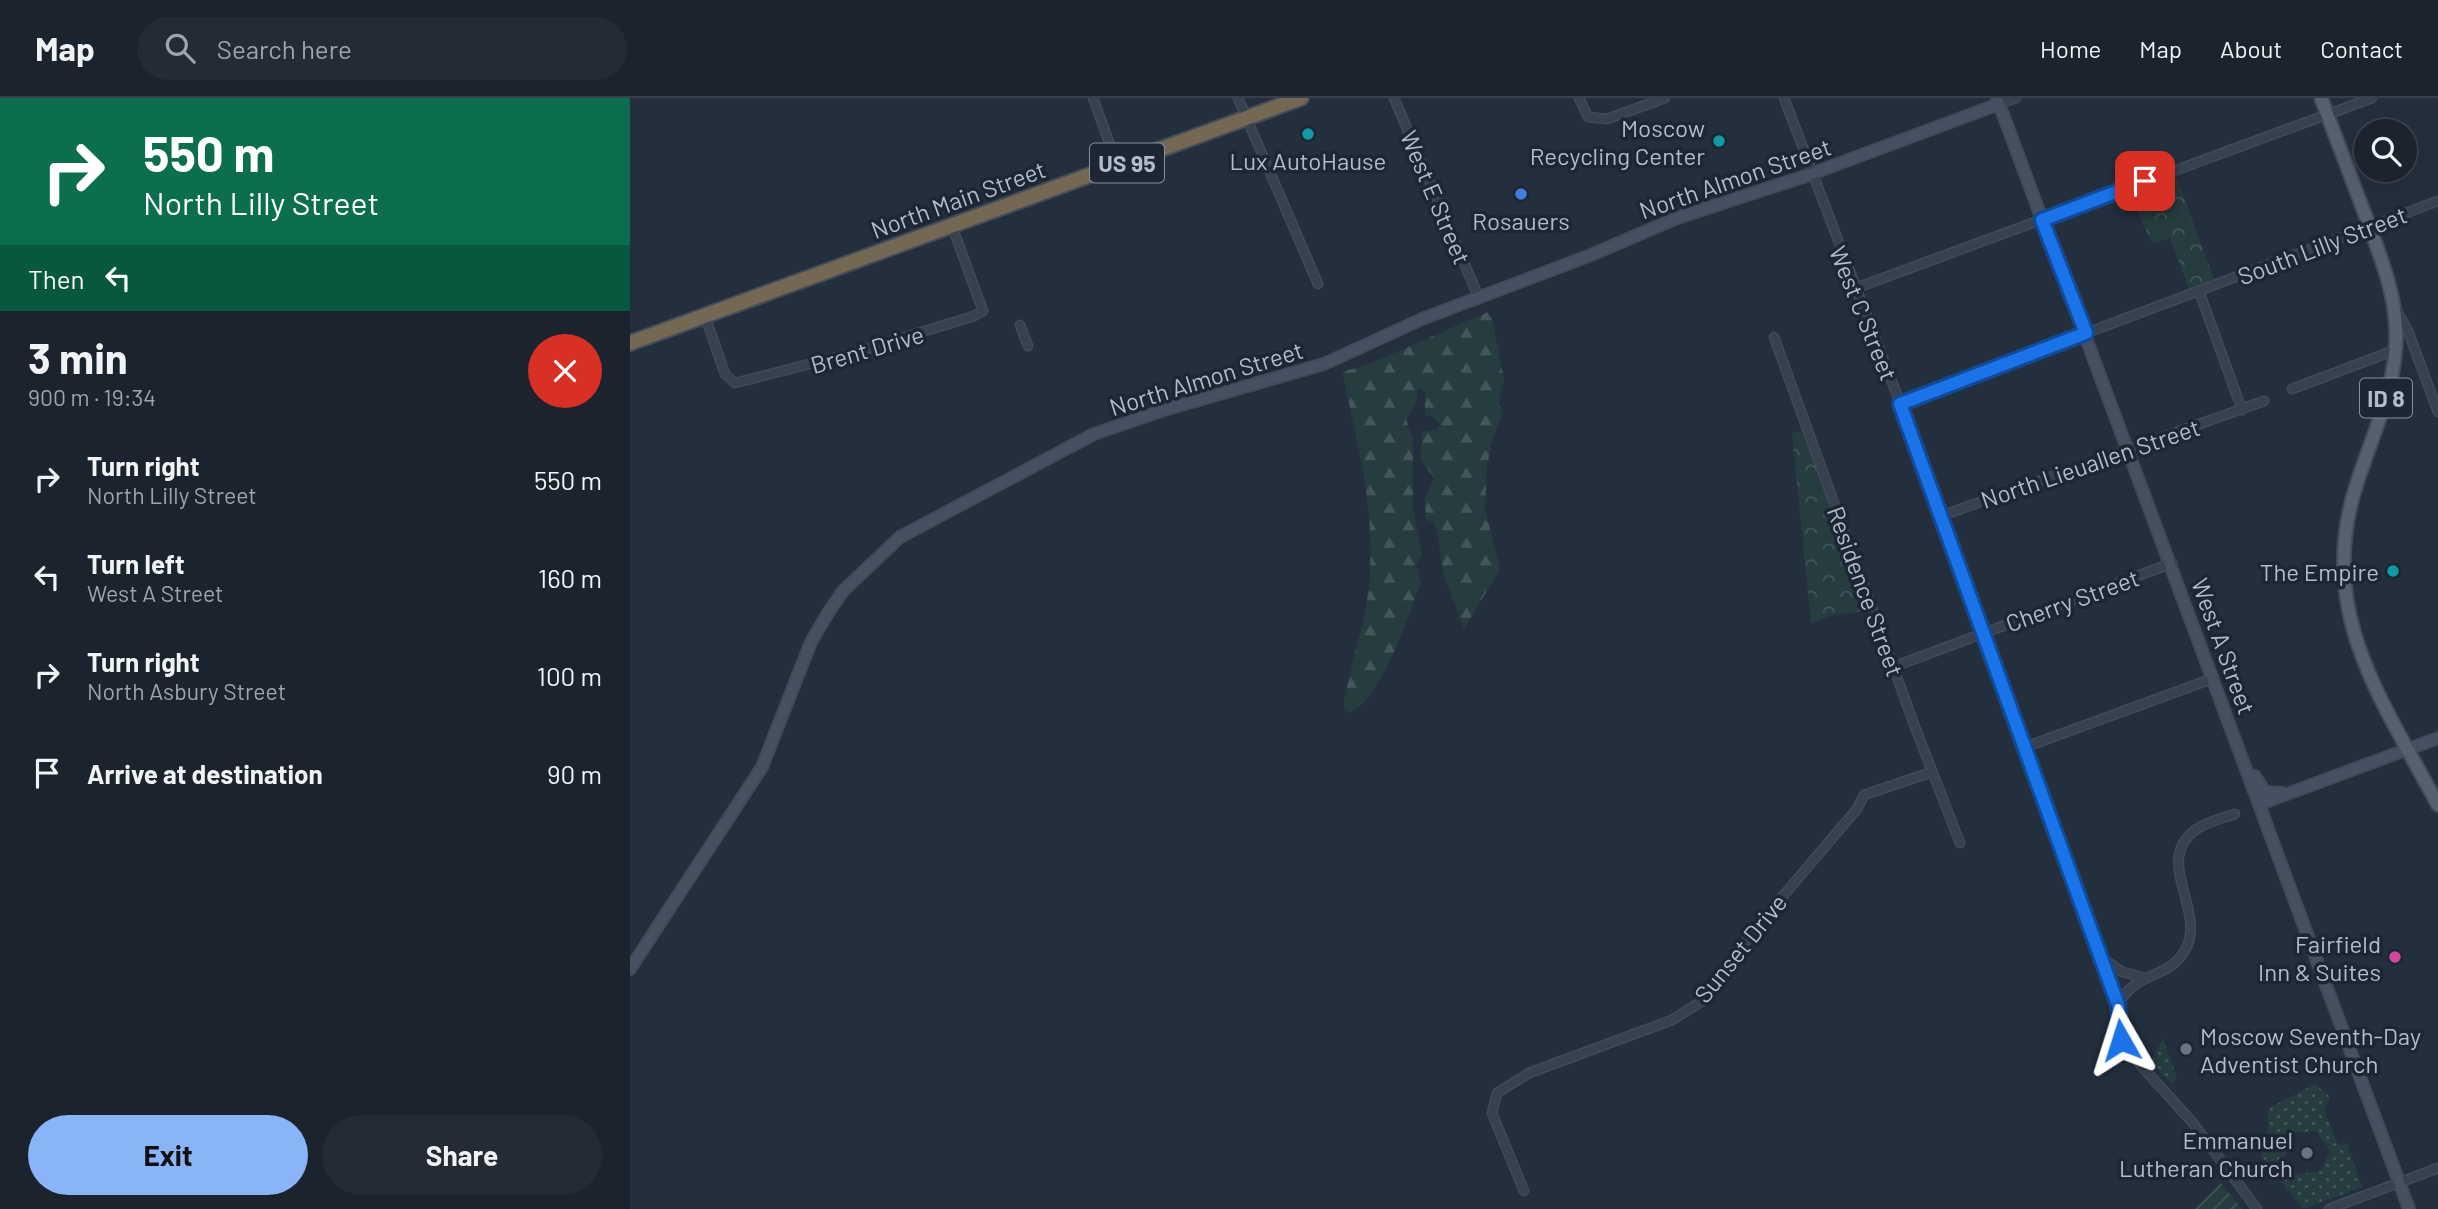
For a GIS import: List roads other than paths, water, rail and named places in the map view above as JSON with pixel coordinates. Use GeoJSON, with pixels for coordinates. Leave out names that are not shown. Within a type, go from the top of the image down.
{"type":"FeatureCollection","features":[{"type":"Feature","properties":{"kind":"highway","name":"North Main Street"},"geometry":{"type":"LineString","coordinates":[[630,343],[1301,98]]}},
{"type":"Feature","properties":{"kind":"main road","name":"ID 8"},"geometry":{"type":"LineString","coordinates":[[2321,98],[2370,227],[2395,307],[2395,350],[2389,388],[2353,495],[2341,565],[2349,625],[2358,653],[2438,805]]}},
{"type":"Feature","properties":{"kind":"street"},"geometry":{"type":"LineString","coordinates":[[1093,98],[1118,166]]}},
{"type":"Feature","properties":{"kind":"street"},"geometry":{"type":"LineString","coordinates":[[1238,98],[1318,284]]}},
{"type":"Feature","properties":{"kind":"street","name":"West E Street"},"geometry":{"type":"LineString","coordinates":[[1394,98],[1478,296]]}},
{"type":"Feature","properties":{"kind":"street"},"geometry":{"type":"LineString","coordinates":[[1578,98],[1584,111],[1592,119],[1607,119],[1665,98]]}},
{"type":"Feature","properties":{"kind":"street","name":"West C Street"},"geometry":{"type":"LineString","coordinates":[[1784,98],[1832,231],[1900,404],[1980,633],[2118,1005],[2119,1031],[2127,1051],[2193,1123],[2257,1209]]}},
{"type":"Feature","properties":{"kind":"street","name":"North Almon Street"},"geometry":{"type":"LineString","coordinates":[[630,969],[762,767],[811,642],[828,613],[843,591],[900,537],[1094,434],[1324,364],[1478,296],[1591,255],[1707,207],[1811,174],[1998,101],[2016,98]]}},
{"type":"Feature","properties":{"kind":"street"},"geometry":{"type":"LineString","coordinates":[[1856,289],[2372,98]]}},
{"type":"Feature","properties":{"kind":"street","name":"West A Street"},"geometry":{"type":"LineString","coordinates":[[1998,101],[2172,563],[2409,1209]]}},
{"type":"Feature","properties":{"kind":"street","name":"South Lilly Street"},"geometry":{"type":"LineString","coordinates":[[1900,404],[2438,201]]}},
{"type":"Feature","properties":{"kind":"street","name":"Brent Drive"},"geometry":{"type":"LineString","coordinates":[[705,316],[725,374],[735,383],[923,333],[974,316],[983,311],[952,226]]}},
{"type":"Feature","properties":{"kind":"street"},"geometry":{"type":"LineString","coordinates":[[2202,290],[2242,410]]}},
{"type":"Feature","properties":{"kind":"street"},"geometry":{"type":"LineString","coordinates":[[2395,307],[2408,331],[2438,412]]}},
{"type":"Feature","properties":{"kind":"street"},"geometry":{"type":"LineString","coordinates":[[1020,325],[1028,345]]}},
{"type":"Feature","properties":{"kind":"street","name":"Residence Street"},"geometry":{"type":"LineString","coordinates":[[1774,337],[1893,667],[1960,843]]}},
{"type":"Feature","properties":{"kind":"street"},"geometry":{"type":"LineString","coordinates":[[2292,388],[2395,350]]}},
{"type":"Feature","properties":{"kind":"street","name":"North Lieuallen Street"},"geometry":{"type":"LineString","coordinates":[[1938,517],[2264,401]]}},
{"type":"Feature","properties":{"kind":"street","name":"Cherry Street"},"geometry":{"type":"LineString","coordinates":[[1893,667],[2172,563]]}},
{"type":"Feature","properties":{"kind":"street"},"geometry":{"type":"LineString","coordinates":[[2023,748],[2214,678]]}},
{"type":"Feature","properties":{"kind":"street"},"geometry":{"type":"LineString","coordinates":[[2233,729],[2265,792],[2275,795],[2305,788]]}},
{"type":"Feature","properties":{"kind":"street"},"geometry":{"type":"LineString","coordinates":[[2260,804],[2438,738]]}},
{"type":"Feature","properties":{"kind":"street","name":"Sunset Drive"},"geometry":{"type":"LineString","coordinates":[[1524,1191],[1496,1127],[1492,1112],[1496,1093],[1529,1073],[1672,1020],[1704,1000],[1754,930],[1857,809],[1864,795],[1932,772]]}},
{"type":"Feature","properties":{"kind":"street"},"geometry":{"type":"LineString","coordinates":[[2118,1005],[2127,990],[2142,977],[2174,964],[2185,952],[2191,935],[2192,914],[2177,869],[2183,844],[2199,828],[2235,814]]}},
{"type":"Feature","properties":{"kind":"street"},"geometry":{"type":"LineString","coordinates":[[2100,957],[2111,967],[2142,977]]}},
{"type":"Feature","properties":{"kind":"street"},"geometry":{"type":"LineString","coordinates":[[2329,1209],[2438,1168]]}},
{"type":"Feature","properties":{"kind":"place","name":"Lux AutoHause"},"geometry":{"type":"Point","coordinates":[1308,134]}},
{"type":"Feature","properties":{"kind":"place","name":"Moscow Recycling Center"},"geometry":{"type":"Point","coordinates":[1719,141]}},
{"type":"Feature","properties":{"kind":"place","name":"Rosauers"},"geometry":{"type":"Point","coordinates":[1521,194]}},
{"type":"Feature","properties":{"kind":"place","name":"The Empire"},"geometry":{"type":"Point","coordinates":[2393,571]}},
{"type":"Feature","properties":{"kind":"place","name":"Fairfield Inn & Suites"},"geometry":{"type":"Point","coordinates":[2395,957]}},
{"type":"Feature","properties":{"kind":"place","name":"Moscow Seventh-Day Adventist Church"},"geometry":{"type":"Point","coordinates":[2186,1049]}},
{"type":"Feature","properties":{"kind":"place","name":"Emmanuel Lutheran Church"},"geometry":{"type":"Point","coordinates":[2307,1153]}}]}
